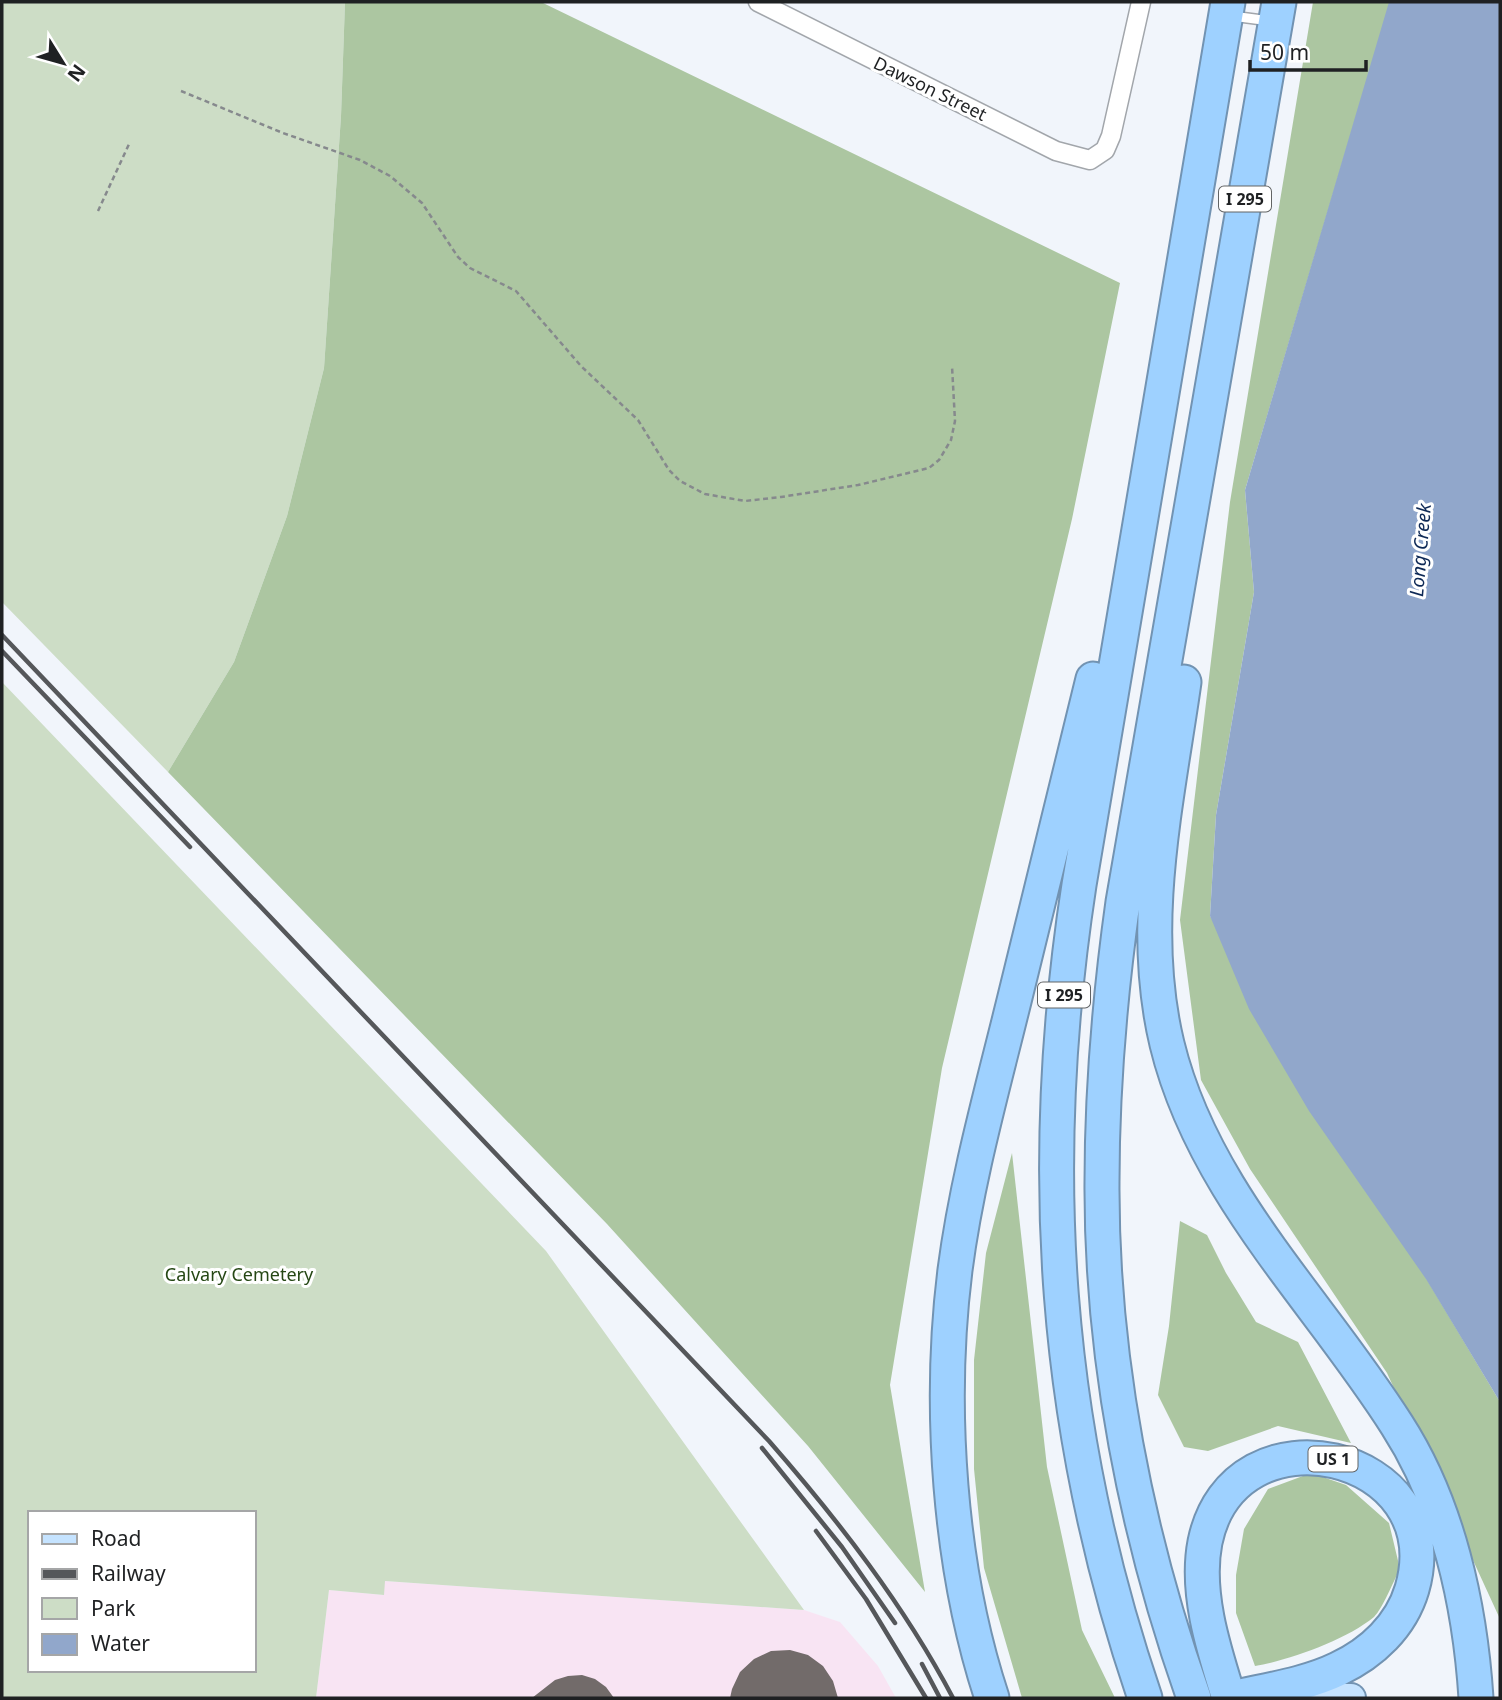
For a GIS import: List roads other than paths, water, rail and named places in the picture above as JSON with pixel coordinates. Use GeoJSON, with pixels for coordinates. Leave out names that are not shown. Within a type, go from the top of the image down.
{"type":"FeatureCollection","features":[{"type":"Feature","properties":{"kind":"highway","name":"I 295"},"geometry":{"type":"LineString","coordinates":[[1145,1698],[1107,1573],[1085,1476],[1073,1404],[1059,1278],[1055,1180],[1056,1119],[1063,1001],[1070,943],[1227,9]]}},
{"type":"Feature","properties":{"kind":"highway","name":"I 295"},"geometry":{"type":"LineString","coordinates":[[1194,1698],[1156,1577],[1121,1410],[1107,1297],[1102,1185],[1105,1072],[1115,958],[1277,12]]}},
{"type":"Feature","properties":{"kind":"highway"},"geometry":{"type":"LineString","coordinates":[[992,1698],[964,1578],[951,1480],[948,1372],[955,1269],[982,1136],[1104,636],[1179,290]]}},
{"type":"Feature","properties":{"kind":"highway"},"geometry":{"type":"LineString","coordinates":[[1212,397],[1216,438],[1209,505],[1155,887],[1154,952],[1161,1017],[1174,1070],[1197,1129],[1213,1160],[1242,1208],[1378,1396],[1415,1456],[1442,1520],[1452,1557],[1471,1646],[1476,1698]]}},
{"type":"Feature","properties":{"kind":"highway","name":"US 1"},"geometry":{"type":"LineString","coordinates":[[1322,1457],[1350,1464],[1364,1471],[1388,1489],[1410,1525],[1416,1568],[1414,1581],[1398,1621],[1378,1643],[1305,1691],[1230,1698],[1215,1651],[1205,1601],[1203,1560],[1210,1526],[1227,1496],[1250,1475],[1292,1458],[1322,1457]]}},
{"type":"Feature","properties":{"kind":"main road"},"geometry":{"type":"LineString","coordinates":[[1305,1691],[1351,1698]]}},
{"type":"Feature","properties":{"kind":"street","name":"Dawson Street"},"geometry":{"type":"LineString","coordinates":[[758,2],[1056,151],[1090,160],[1105,150],[1114,124],[1141,2]]}},
{"type":"Feature","properties":{"kind":"lane"},"geometry":{"type":"LineString","coordinates":[[1227,9],[1277,12]]}},
{"type":"Feature","properties":{"kind":"water","name":"Long Creek"},"geometry":{"type":"Polygon","coordinates":[[[1389,2],[1500,2],[1500,1402],[1426,1279],[1309,1111],[1249,1009],[1210,916],[1216,815],[1254,592],[1245,490],[1389,2]]]}},
{"type":"Feature","properties":{"kind":"railway"},"geometry":{"type":"LineString","coordinates":[[2,635],[769,1441],[820,1501],[868,1564],[934,1663],[953,1698]]}},
{"type":"Feature","properties":{"kind":"railway"},"geometry":{"type":"LineString","coordinates":[[2,651],[190,847]]}},
{"type":"Feature","properties":{"kind":"railway"},"geometry":{"type":"LineString","coordinates":[[762,1448],[842,1547],[895,1623]]}},
{"type":"Feature","properties":{"kind":"railway"},"geometry":{"type":"LineString","coordinates":[[816,1531],[866,1599],[926,1698]]}},
{"type":"Feature","properties":{"kind":"railway"},"geometry":{"type":"LineString","coordinates":[[922,1664],[940,1698]]}},
{"type":"Feature","properties":{"kind":"park label","name":"Calvary Cemetery"},"geometry":{"type":"Point","coordinates":[239,1275]}}]}
